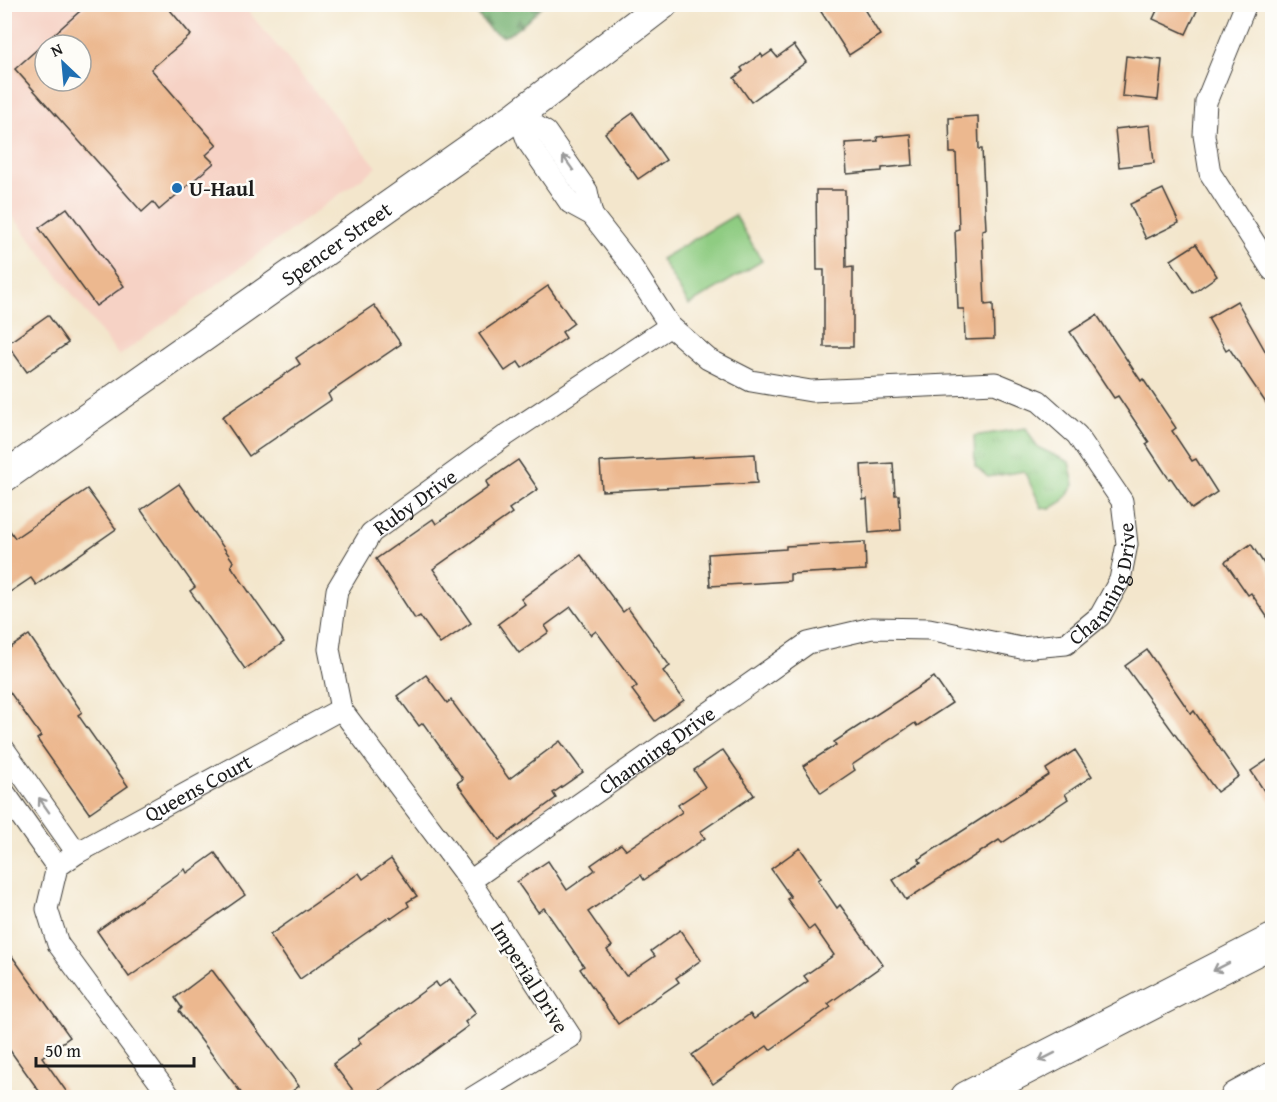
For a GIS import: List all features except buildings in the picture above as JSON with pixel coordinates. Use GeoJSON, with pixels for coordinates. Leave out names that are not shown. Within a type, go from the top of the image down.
{"type":"FeatureCollection","features":[{"type":"Feature","properties":{"kind":"highway"},"geometry":{"type":"LineString","coordinates":[[967,1098],[1272,941]]}},
{"type":"Feature","properties":{"kind":"highway"},"geometry":{"type":"LineString","coordinates":[[976,1098],[1009,1076]]}},
{"type":"Feature","properties":{"kind":"highway"},"geometry":{"type":"LineString","coordinates":[[1237,1098],[1272,1079]]}},
{"type":"Feature","properties":{"kind":"main road","name":"Spencer Street"},"geometry":{"type":"LineString","coordinates":[[4,477],[518,115],[663,4]]}},
{"type":"Feature","properties":{"kind":"street"},"geometry":{"type":"LineString","coordinates":[[1246,4],[1206,102],[1204,135],[1210,173],[1272,270]]}},
{"type":"Feature","properties":{"kind":"street","name":"Channing Drive"},"geometry":{"type":"LineString","coordinates":[[470,880],[808,643],[872,628],[929,629],[1021,648],[1066,644],[1100,616],[1120,580],[1127,544],[1122,501],[1077,435],[1039,401],[995,383],[811,391],[752,381],[708,359],[670,326],[628,261],[592,215],[570,202],[528,142],[518,115]]}},
{"type":"Feature","properties":{"kind":"street","name":"Ruby Drive"},"geometry":{"type":"LineString","coordinates":[[470,880],[341,709],[329,649],[337,590],[371,533],[505,436],[670,326]]}},
{"type":"Feature","properties":{"kind":"street","name":"Queens Court"},"geometry":{"type":"LineString","coordinates":[[57,867],[77,853],[341,709]]}},
{"type":"Feature","properties":{"kind":"street"},"geometry":{"type":"LineString","coordinates":[[4,749],[77,853]]}},
{"type":"Feature","properties":{"kind":"street"},"geometry":{"type":"LineString","coordinates":[[4,792],[57,867],[47,909],[58,944],[171,1098]]}},
{"type":"Feature","properties":{"kind":"street","name":"Imperial Drive"},"geometry":{"type":"LineString","coordinates":[[470,880],[571,1037],[472,1098]]}},
{"type":"Feature","properties":{"kind":"shaded area","name":"U-Haul"},"geometry":{"type":"Polygon","coordinates":[[[5,5],[243,5],[377,167],[119,356],[19,224],[5,209],[5,5]]]}},
{"type":"Feature","properties":{"kind":"green space"},"geometry":{"type":"Polygon","coordinates":[[[470,5],[543,5],[515,31],[503,37],[490,30],[470,5]]]}},
{"type":"Feature","properties":{"kind":"green space"},"geometry":{"type":"Polygon","coordinates":[[[735,215],[762,261],[689,305],[661,259],[735,215]]]}},
{"type":"Feature","properties":{"kind":"green space"},"geometry":{"type":"Polygon","coordinates":[[[1026,428],[1037,447],[1069,462],[1074,485],[1063,501],[1050,509],[1042,508],[1024,471],[988,477],[975,466],[974,436],[1026,428]]]}},
{"type":"Feature","properties":{"kind":"place","name":"U-Haul"},"geometry":{"type":"Point","coordinates":[177,188]}}]}
